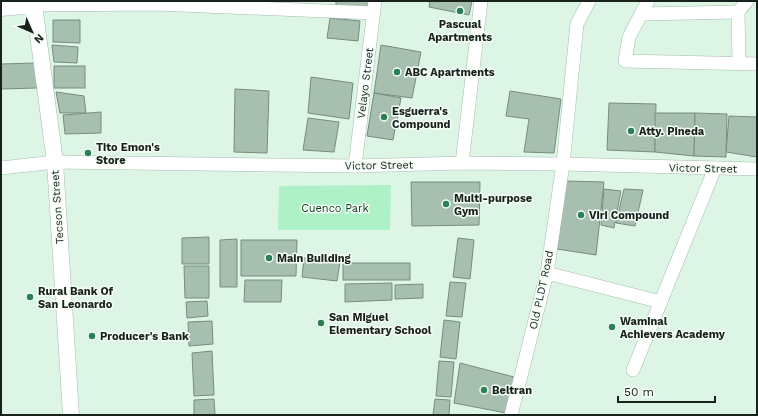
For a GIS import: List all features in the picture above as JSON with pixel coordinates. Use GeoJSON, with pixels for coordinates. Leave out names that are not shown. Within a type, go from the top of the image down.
{"type":"FeatureCollection","features":[{"type":"Feature","properties":{"kind":"main road"},"geometry":{"type":"LineString","coordinates":[[1,8],[34,3]]}},
{"type":"Feature","properties":{"kind":"main road","name":"Tecson Street"},"geometry":{"type":"LineString","coordinates":[[34,3],[54,162],[71,415]]}},
{"type":"Feature","properties":{"kind":"street"},"geometry":{"type":"LineString","coordinates":[[462,163],[481,1]]}},
{"type":"Feature","properties":{"kind":"street","name":"Old PLDT Road"},"geometry":{"type":"LineString","coordinates":[[511,415],[547,273],[563,164],[577,24],[589,1]]}},
{"type":"Feature","properties":{"kind":"street"},"geometry":{"type":"LineString","coordinates":[[648,1],[629,37],[625,61],[757,64]]}},
{"type":"Feature","properties":{"kind":"street"},"geometry":{"type":"LineString","coordinates":[[739,64],[738,12],[747,1]]}},
{"type":"Feature","properties":{"kind":"street"},"geometry":{"type":"LineString","coordinates":[[34,3],[374,7]]}},
{"type":"Feature","properties":{"kind":"street","name":"Velayo Street"},"geometry":{"type":"LineString","coordinates":[[355,166],[374,7]]}},
{"type":"Feature","properties":{"kind":"street"},"geometry":{"type":"LineString","coordinates":[[642,14],[738,12]]}},
{"type":"Feature","properties":{"kind":"street","name":"Victor Street"},"geometry":{"type":"LineString","coordinates":[[1,168],[54,162],[355,166],[462,163],[563,164],[757,169]]}},
{"type":"Feature","properties":{"kind":"street"},"geometry":{"type":"LineString","coordinates":[[633,370],[715,168]]}},
{"type":"Feature","properties":{"kind":"street"},"geometry":{"type":"LineString","coordinates":[[547,273],[661,302]]}},
{"type":"Feature","properties":{"kind":"green space","name":"Cuenco Park"},"geometry":{"type":"Polygon","coordinates":[[[391,185],[390,230],[278,230],[279,186],[391,185]]]}},
{"type":"Feature","properties":{"kind":"building"},"geometry":{"type":"Polygon","coordinates":[[[336,1],[369,1],[368,8],[336,6],[336,1]]]}},
{"type":"Feature","properties":{"kind":"building","name":"Pascual Apartments"},"geometry":{"type":"Polygon","coordinates":[[[430,1],[472,1],[469,15],[429,7],[430,1]]]}},
{"type":"Feature","properties":{"kind":"building"},"geometry":{"type":"Polygon","coordinates":[[[330,18],[360,21],[358,41],[327,38],[330,18]]]}},
{"type":"Feature","properties":{"kind":"building"},"geometry":{"type":"Polygon","coordinates":[[[53,20],[80,20],[80,43],[53,42],[53,20]]]}},
{"type":"Feature","properties":{"kind":"building"},"geometry":{"type":"Polygon","coordinates":[[[52,45],[78,47],[77,63],[54,62],[52,45]]]}},
{"type":"Feature","properties":{"kind":"building","name":"ABC Apartments"},"geometry":{"type":"Polygon","coordinates":[[[381,45],[421,52],[412,98],[374,93],[381,45]]]}},
{"type":"Feature","properties":{"kind":"building"},"geometry":{"type":"Polygon","coordinates":[[[35,63],[37,88],[1,89],[1,64],[35,63]]]}},
{"type":"Feature","properties":{"kind":"building"},"geometry":{"type":"Polygon","coordinates":[[[54,66],[85,66],[85,88],[54,88],[54,66]]]}},
{"type":"Feature","properties":{"kind":"building"},"geometry":{"type":"Polygon","coordinates":[[[311,77],[353,83],[349,119],[308,113],[311,77]]]}},
{"type":"Feature","properties":{"kind":"building"},"geometry":{"type":"Polygon","coordinates":[[[235,89],[269,91],[267,153],[234,152],[235,89]]]}},
{"type":"Feature","properties":{"kind":"building"},"geometry":{"type":"Polygon","coordinates":[[[510,91],[561,99],[554,153],[524,152],[529,119],[506,116],[510,91]]]}},
{"type":"Feature","properties":{"kind":"building"},"geometry":{"type":"Polygon","coordinates":[[[56,92],[84,96],[86,113],[60,113],[56,92]]]}},
{"type":"Feature","properties":{"kind":"building","name":"Esguerra's Compound"},"geometry":{"type":"Polygon","coordinates":[[[374,93],[401,98],[393,140],[367,136],[374,93]]]}},
{"type":"Feature","properties":{"kind":"building","name":"Atty. Pineda"},"geometry":{"type":"Polygon","coordinates":[[[609,103],[656,104],[655,152],[607,150],[609,103]]]}},
{"type":"Feature","properties":{"kind":"building"},"geometry":{"type":"Polygon","coordinates":[[[101,112],[101,133],[65,134],[63,115],[101,112]]]}},
{"type":"Feature","properties":{"kind":"building"},"geometry":{"type":"Polygon","coordinates":[[[655,113],[695,113],[694,156],[655,152],[655,113]]]}},
{"type":"Feature","properties":{"kind":"building"},"geometry":{"type":"Polygon","coordinates":[[[695,113],[727,114],[726,157],[694,156],[695,113]]]}},
{"type":"Feature","properties":{"kind":"building"},"geometry":{"type":"Polygon","coordinates":[[[729,116],[757,117],[757,157],[726,152],[729,116]]]}},
{"type":"Feature","properties":{"kind":"building"},"geometry":{"type":"Polygon","coordinates":[[[308,118],[339,122],[334,152],[303,150],[308,118]]]}},
{"type":"Feature","properties":{"kind":"building","name":"Viri Compound"},"geometry":{"type":"Polygon","coordinates":[[[566,181],[604,182],[596,255],[557,249],[566,181]]]}},
{"type":"Feature","properties":{"kind":"building","name":"Multi-purpose Gym"},"geometry":{"type":"Polygon","coordinates":[[[411,182],[480,182],[479,225],[412,226],[411,182]]]}},
{"type":"Feature","properties":{"kind":"building"},"geometry":{"type":"Polygon","coordinates":[[[604,189],[621,191],[614,228],[601,225],[604,189]]]}},
{"type":"Feature","properties":{"kind":"building"},"geometry":{"type":"Polygon","coordinates":[[[624,189],[643,190],[635,226],[616,223],[624,189]]]}},
{"type":"Feature","properties":{"kind":"building"},"geometry":{"type":"Polygon","coordinates":[[[209,237],[209,264],[182,264],[182,238],[209,237]]]}},
{"type":"Feature","properties":{"kind":"building"},"geometry":{"type":"Polygon","coordinates":[[[458,238],[474,240],[470,279],[453,277],[458,238]]]}},
{"type":"Feature","properties":{"kind":"building"},"geometry":{"type":"Polygon","coordinates":[[[237,239],[237,287],[220,287],[220,240],[237,239]]]}},
{"type":"Feature","properties":{"kind":"building","name":"Main Building"},"geometry":{"type":"Polygon","coordinates":[[[241,240],[297,240],[296,276],[241,276],[241,240]]]}},
{"type":"Feature","properties":{"kind":"building"},"geometry":{"type":"Polygon","coordinates":[[[304,258],[340,262],[337,281],[302,277],[304,258]]]}},
{"type":"Feature","properties":{"kind":"building"},"geometry":{"type":"Polygon","coordinates":[[[343,263],[410,263],[410,280],[343,280],[343,263]]]}},
{"type":"Feature","properties":{"kind":"building"},"geometry":{"type":"Polygon","coordinates":[[[184,266],[209,266],[209,298],[185,298],[184,266]]]}},
{"type":"Feature","properties":{"kind":"building"},"geometry":{"type":"Polygon","coordinates":[[[245,280],[282,280],[281,302],[244,302],[245,280]]]}},
{"type":"Feature","properties":{"kind":"building"},"geometry":{"type":"Polygon","coordinates":[[[450,282],[466,283],[462,317],[446,316],[450,282]]]}},
{"type":"Feature","properties":{"kind":"building"},"geometry":{"type":"Polygon","coordinates":[[[392,283],[392,300],[345,302],[345,284],[392,283]]]}},
{"type":"Feature","properties":{"kind":"building"},"geometry":{"type":"Polygon","coordinates":[[[423,284],[423,298],[395,299],[395,285],[423,284]]]}},
{"type":"Feature","properties":{"kind":"building"},"geometry":{"type":"Polygon","coordinates":[[[207,301],[208,316],[187,318],[186,302],[207,301]]]}},
{"type":"Feature","properties":{"kind":"building"},"geometry":{"type":"Polygon","coordinates":[[[444,320],[460,322],[456,359],[440,357],[444,320]]]}},
{"type":"Feature","properties":{"kind":"building"},"geometry":{"type":"Polygon","coordinates":[[[212,321],[213,344],[189,346],[188,322],[212,321]]]}},
{"type":"Feature","properties":{"kind":"building"},"geometry":{"type":"Polygon","coordinates":[[[212,351],[214,395],[194,396],[192,353],[212,351]]]}},
{"type":"Feature","properties":{"kind":"building"},"geometry":{"type":"Polygon","coordinates":[[[439,361],[454,362],[451,397],[436,396],[439,361]]]}},
{"type":"Feature","properties":{"kind":"building","name":"Beltran"},"geometry":{"type":"Polygon","coordinates":[[[460,363],[514,377],[506,413],[454,403],[460,363]]]}},
{"type":"Feature","properties":{"kind":"building"},"geometry":{"type":"Polygon","coordinates":[[[214,399],[215,415],[194,415],[194,400],[214,399]]]}},
{"type":"Feature","properties":{"kind":"building"},"geometry":{"type":"Polygon","coordinates":[[[435,399],[450,400],[449,415],[433,415],[435,399]]]}},
{"type":"Feature","properties":{"kind":"place","name":"Pascual Apartments"},"geometry":{"type":"Point","coordinates":[460,11]}},
{"type":"Feature","properties":{"kind":"place","name":"ABC Apartments"},"geometry":{"type":"Point","coordinates":[397,72]}},
{"type":"Feature","properties":{"kind":"place","name":"Esguerra's Compound"},"geometry":{"type":"Point","coordinates":[384,117]}},
{"type":"Feature","properties":{"kind":"place","name":"Atty. Pineda"},"geometry":{"type":"Point","coordinates":[631,131]}},
{"type":"Feature","properties":{"kind":"place","name":"Tito Emon's Store"},"geometry":{"type":"Point","coordinates":[88,153]}},
{"type":"Feature","properties":{"kind":"place","name":"Multi-purpose Gym"},"geometry":{"type":"Point","coordinates":[446,204]}},
{"type":"Feature","properties":{"kind":"place","name":"Viri Compound"},"geometry":{"type":"Point","coordinates":[581,215]}},
{"type":"Feature","properties":{"kind":"place","name":"Main Building"},"geometry":{"type":"Point","coordinates":[269,258]}},
{"type":"Feature","properties":{"kind":"place","name":"Rural Bank Of San Leonardo"},"geometry":{"type":"Point","coordinates":[30,297]}},
{"type":"Feature","properties":{"kind":"place","name":"San Miguel Elementary School"},"geometry":{"type":"Point","coordinates":[321,323]}},
{"type":"Feature","properties":{"kind":"place","name":"Waminal Achievers Academy"},"geometry":{"type":"Point","coordinates":[612,327]}},
{"type":"Feature","properties":{"kind":"place","name":"Producer's Bank"},"geometry":{"type":"Point","coordinates":[92,336]}},
{"type":"Feature","properties":{"kind":"place","name":"Beltran"},"geometry":{"type":"Point","coordinates":[484,390]}}]}
